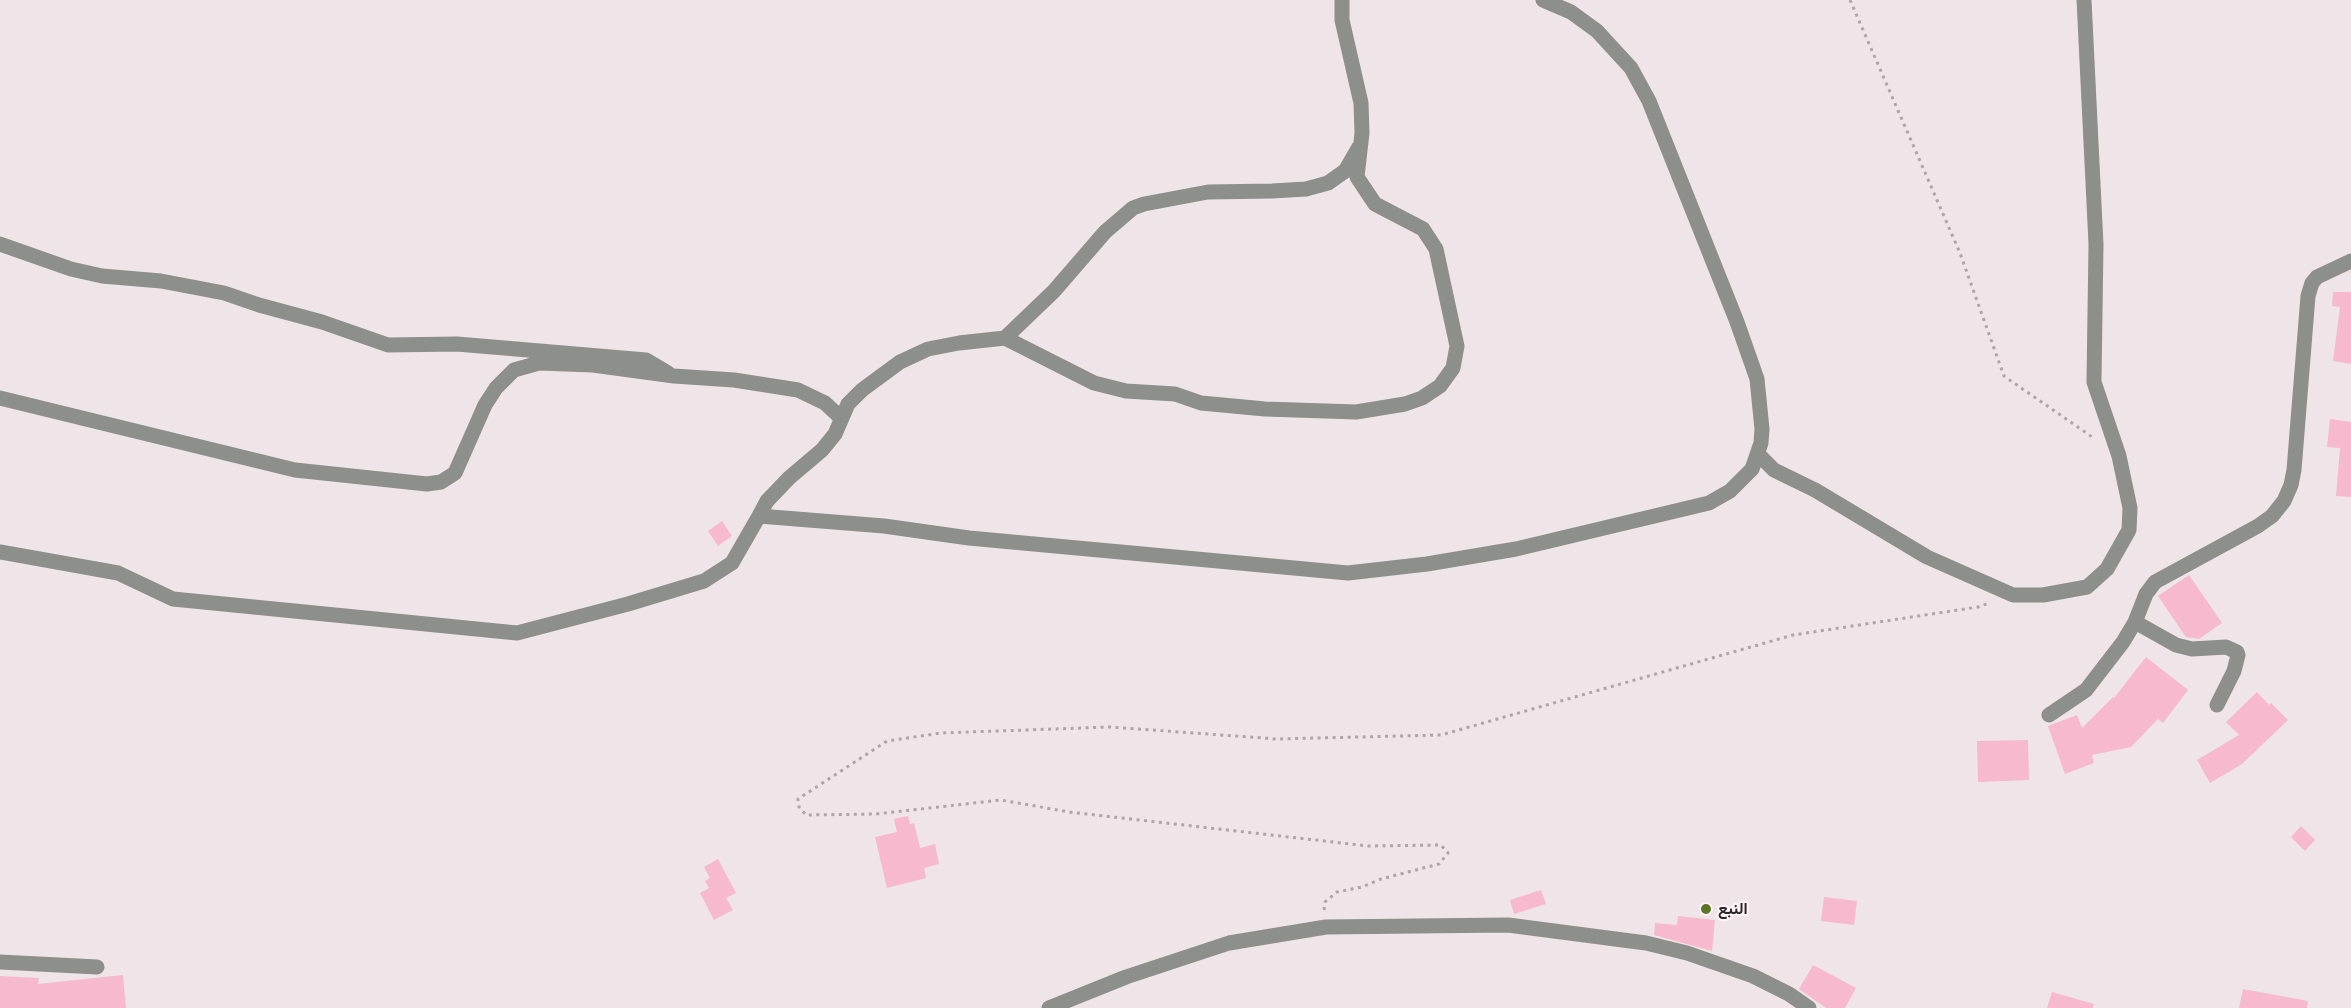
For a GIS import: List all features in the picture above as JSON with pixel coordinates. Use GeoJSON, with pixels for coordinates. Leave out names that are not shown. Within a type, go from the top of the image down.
{"type":"FeatureCollection","features":[{"type":"Feature","properties":{"kind":"street"},"geometry":{"type":"LineString","coordinates":[[0,552],[118,573],[173,599],[517,633],[704,581],[732,563],[767,501],[789,478],[822,450],[835,434],[848,404],[862,390],[916,352],[959,343],[1005,338],[1094,383],[1126,391],[1175,394],[1201,403],[1264,409],[1356,412],[1405,404],[1422,398],[1440,386],[1453,368],[1456,346],[1436,249],[1423,229],[1375,204],[1357,177],[1362,133],[1361,103],[1342,20],[1342,0]]}},
{"type":"Feature","properties":{"kind":"street"},"geometry":{"type":"LineString","coordinates":[[759,516],[884,526],[969,538],[1348,573],[1427,564],[1516,549],[1708,503],[1730,491],[1752,469],[1761,443],[1762,415],[1757,379],[1649,101],[1631,68],[1597,31],[1571,12],[1543,0]]}},
{"type":"Feature","properties":{"kind":"street"},"geometry":{"type":"LineString","coordinates":[[1758,454],[1774,470],[1815,490],[1927,556],[2013,595],[2043,595],[2087,587],[2108,569],[2129,530],[2130,508],[2119,456],[2094,382],[2097,244],[2084,0]]}},
{"type":"Feature","properties":{"kind":"street"},"geometry":{"type":"LineString","coordinates":[[1005,338],[1054,291],[1105,232],[1133,208],[1197,194],[1306,189],[1328,183],[1346,171],[1359,147]]}},
{"type":"Feature","properties":{"kind":"street"},"geometry":{"type":"LineString","coordinates":[[0,244],[71,269],[102,276],[161,281],[224,293],[322,322],[388,345],[457,344],[646,360],[674,376]]}},
{"type":"Feature","properties":{"kind":"street"},"geometry":{"type":"LineString","coordinates":[[2049,715],[2086,690],[2123,642],[2135,622],[2146,594],[2155,582],[2258,526],[2272,516],[2284,501],[2294,470],[2308,296],[2312,283],[2317,277],[2351,261]]}},
{"type":"Feature","properties":{"kind":"street"},"geometry":{"type":"LineString","coordinates":[[0,398],[296,470],[427,484],[441,482],[455,472],[485,405],[496,388],[514,370],[524,366],[554,363],[593,365],[674,376],[734,380],[798,390],[825,403],[841,418]]}},
{"type":"Feature","properties":{"kind":"street"},"geometry":{"type":"LineString","coordinates":[[2135,622],[2176,645],[2192,649],[2226,647],[2237,651],[2234,671],[2217,705]]}},
{"type":"Feature","properties":{"kind":"street"},"geometry":{"type":"LineString","coordinates":[[1049,1008],[1126,977],[1229,943],[1326,927],[1508,925],[1646,942],[1687,953],[1753,976],[1789,994],[1809,1008]]}},
{"type":"Feature","properties":{"kind":"street"},"geometry":{"type":"LineString","coordinates":[[0,962],[98,967]]}},
{"type":"Feature","properties":{"kind":"path"},"geometry":{"type":"LineString","coordinates":[[1850,0],[1960,253],[2004,376],[2119,456]]}},
{"type":"Feature","properties":{"kind":"path"},"geometry":{"type":"LineString","coordinates":[[1326,927],[1323,914],[1324,902],[1337,892],[1439,864],[1448,853],[1441,845],[1356,845],[1081,813],[1000,800],[876,814],[806,815],[799,807],[798,799],[886,741],[941,733],[1110,727],[1277,739],[1441,735],[1793,635],[1978,607],[2013,595]]}},
{"type":"Feature","properties":{"kind":"building"},"geometry":{"type":"Polygon","coordinates":[[[2333,292],[2351,292],[2351,364],[2333,361],[2340,307],[2332,306],[2333,292]]]}},
{"type":"Feature","properties":{"kind":"building"},"geometry":{"type":"Polygon","coordinates":[[[2330,419],[2351,422],[2351,497],[2336,496],[2340,448],[2327,447],[2330,419]]]}},
{"type":"Feature","properties":{"kind":"building"},"geometry":{"type":"Polygon","coordinates":[[[722,521],[732,536],[718,546],[708,531],[722,521]]]}},
{"type":"Feature","properties":{"kind":"building"},"geometry":{"type":"Polygon","coordinates":[[[2189,575],[2222,623],[2199,639],[2186,637],[2158,596],[2189,575]]]}},
{"type":"Feature","properties":{"kind":"building"},"geometry":{"type":"Polygon","coordinates":[[[2146,657],[2188,690],[2163,723],[2158,719],[2131,747],[2092,755],[2094,763],[2065,774],[2048,726],[2077,715],[2082,728],[2114,698],[2146,657]]]}},
{"type":"Feature","properties":{"kind":"building"},"geometry":{"type":"Polygon","coordinates":[[[2257,692],[2288,720],[2242,764],[2210,783],[2197,760],[2239,735],[2226,722],[2257,692]]]}},
{"type":"Feature","properties":{"kind":"building"},"geometry":{"type":"Polygon","coordinates":[[[2028,740],[2029,780],[1978,782],[1977,741],[2028,740]]]}},
{"type":"Feature","properties":{"kind":"building"},"geometry":{"type":"Polygon","coordinates":[[[908,816],[910,824],[914,823],[920,848],[935,844],[939,864],[924,868],[926,878],[887,888],[875,837],[897,832],[894,819],[908,816]]]}},
{"type":"Feature","properties":{"kind":"building"},"geometry":{"type":"Polygon","coordinates":[[[2301,826],[2315,840],[2305,851],[2291,837],[2301,826]]]}},
{"type":"Feature","properties":{"kind":"building"},"geometry":{"type":"Polygon","coordinates":[[[718,859],[736,893],[726,898],[733,910],[714,920],[700,893],[709,888],[705,881],[710,878],[704,867],[718,859]]]}},
{"type":"Feature","properties":{"kind":"building"},"geometry":{"type":"Polygon","coordinates":[[[1541,890],[1546,904],[1514,914],[1510,900],[1541,890]]]}},
{"type":"Feature","properties":{"kind":"building"},"geometry":{"type":"Polygon","coordinates":[[[1824,897],[1857,901],[1854,925],[1821,921],[1824,897]]]}},
{"type":"Feature","properties":{"kind":"building"},"geometry":{"type":"Polygon","coordinates":[[[1678,916],[1715,920],[1712,951],[1654,935],[1655,923],[1677,925],[1678,916]]]}},
{"type":"Feature","properties":{"kind":"building"},"geometry":{"type":"Polygon","coordinates":[[[1813,965],[1856,988],[1845,1008],[1826,1008],[1799,989],[1813,965]]]}},
{"type":"Feature","properties":{"kind":"building"},"geometry":{"type":"Polygon","coordinates":[[[123,975],[126,1008],[0,1008],[0,976],[39,978],[38,984],[123,975]]]}},
{"type":"Feature","properties":{"kind":"building"},"geometry":{"type":"Polygon","coordinates":[[[2243,989],[2308,1001],[2307,1008],[2239,1008],[2243,989]]]}},
{"type":"Feature","properties":{"kind":"building"},"geometry":{"type":"Polygon","coordinates":[[[2052,992],[2094,1004],[2093,1008],[2047,1008],[2052,992]]]}},
{"type":"Feature","properties":{"kind":"place","name":"النبع"},"geometry":{"type":"Point","coordinates":[1706,909]}}]}
